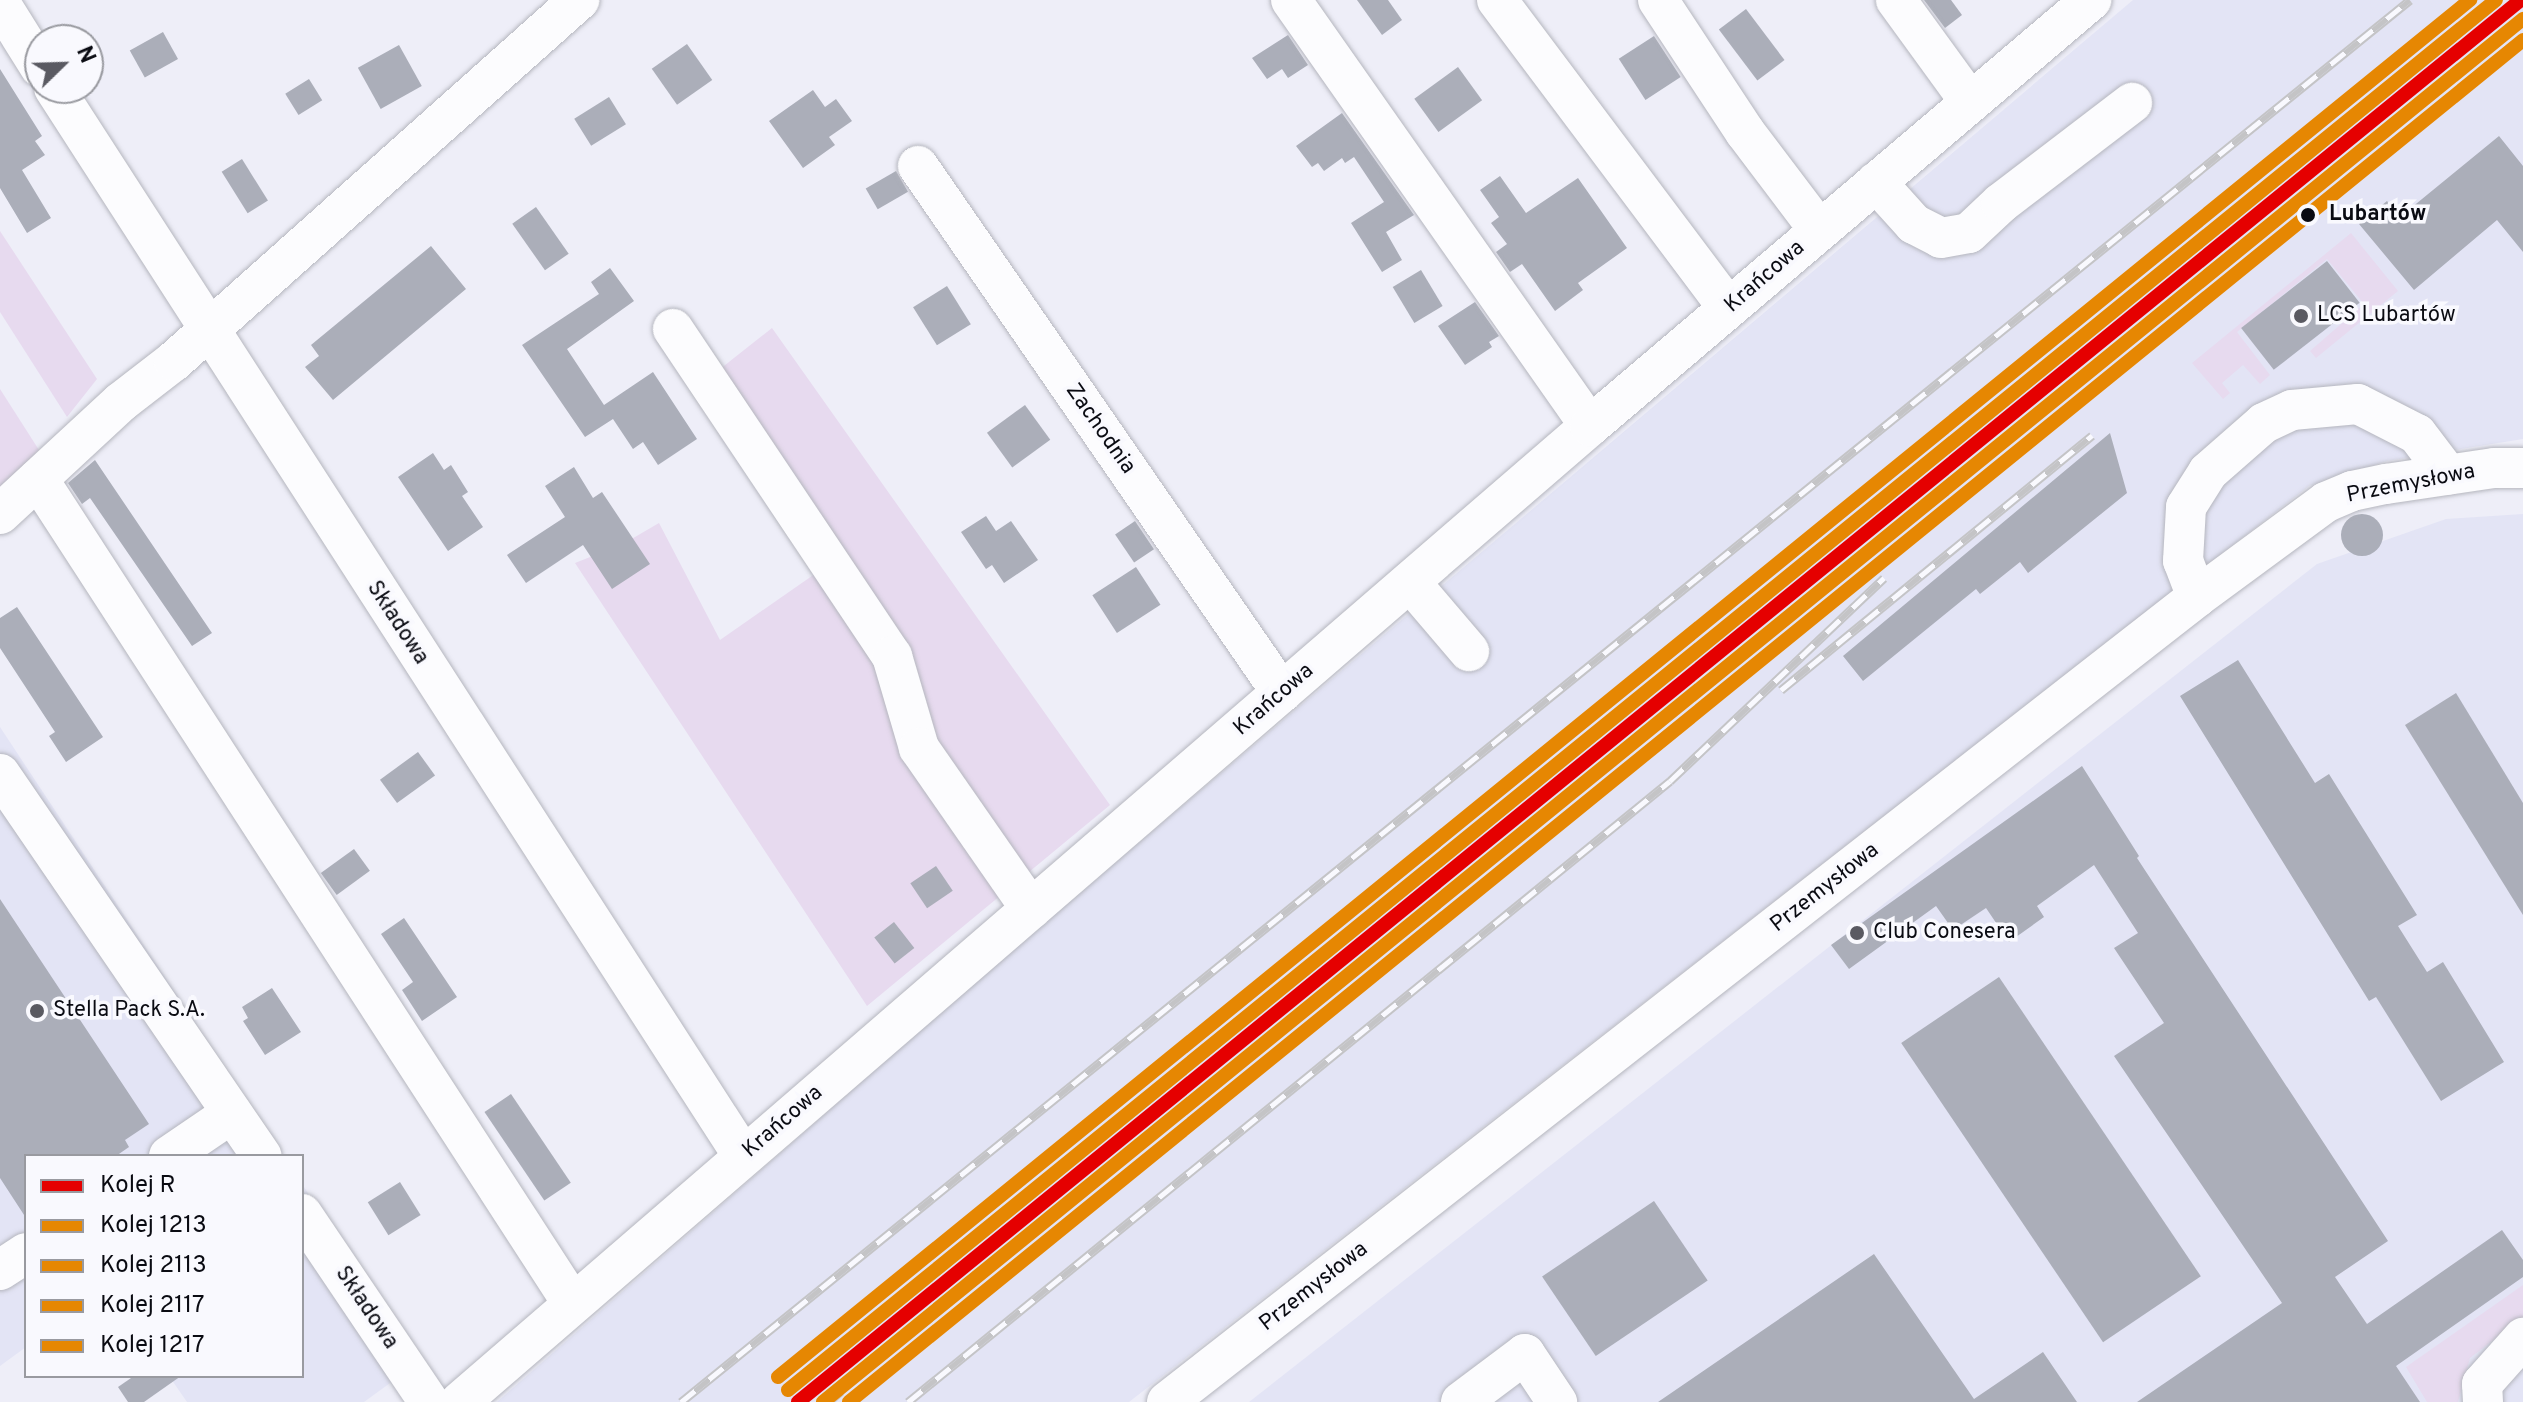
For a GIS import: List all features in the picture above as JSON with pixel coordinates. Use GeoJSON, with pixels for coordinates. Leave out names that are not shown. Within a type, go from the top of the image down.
{"type":"FeatureCollection","features":[{"type":"Feature","properties":{"kind":"street"},"geometry":{"type":"LineString","coordinates":[[0,514],[121,402],[207,331],[579,0]]}},
{"type":"Feature","properties":{"kind":"street"},"geometry":{"type":"LineString","coordinates":[[1291,0],[1590,426]]}},
{"type":"Feature","properties":{"kind":"street"},"geometry":{"type":"LineString","coordinates":[[1497,0],[1728,308]]}},
{"type":"Feature","properties":{"kind":"street"},"geometry":{"type":"LineString","coordinates":[[1658,0],[1745,132],[1819,230]]}},
{"type":"Feature","properties":{"kind":"street"},"geometry":{"type":"LineString","coordinates":[[1896,0],[1970,102]]}},
{"type":"Feature","properties":{"kind":"street","name":"Krańcowa"},"geometry":{"type":"LineString","coordinates":[[460,1402],[1590,426],[2091,0]]}},
{"type":"Feature","properties":{"kind":"street"},"geometry":{"type":"LineString","coordinates":[[0,3],[24,41]]}},
{"type":"Feature","properties":{"kind":"street"},"geometry":{"type":"LineString","coordinates":[[1876,182],[1914,224],[1941,238],[1969,233],[2001,203],[2132,103]]}},
{"type":"Feature","properties":{"kind":"street","name":"Składowa"},"geometry":{"type":"LineString","coordinates":[[64,104],[207,331],[743,1156]]}},
{"type":"Feature","properties":{"kind":"street","name":"Zachodnia"},"geometry":{"type":"LineString","coordinates":[[918,166],[1282,693]]}},
{"type":"Feature","properties":{"kind":"street"},"geometry":{"type":"LineString","coordinates":[[673,329],[892,656],[919,748],[1031,909]]}},
{"type":"Feature","properties":{"kind":"street"},"geometry":{"type":"LineString","coordinates":[[2197,597],[2183,561],[2186,507],[2208,472],[2264,423],[2292,410],[2358,404],[2417,434],[2448,475]]}},
{"type":"Feature","properties":{"kind":"street","name":"Przemysłowa"},"geometry":{"type":"LineString","coordinates":[[1167,1402],[2197,597],[2326,502],[2352,491],[2448,475],[2523,468]]}},
{"type":"Feature","properties":{"kind":"street"},"geometry":{"type":"LineString","coordinates":[[38,479],[573,1304]]}},
{"type":"Feature","properties":{"kind":"street"},"geometry":{"type":"LineString","coordinates":[[1410,582],[1469,651]]}},
{"type":"Feature","properties":{"kind":"street"},"geometry":{"type":"LineString","coordinates":[[0,774],[261,1154]]}},
{"type":"Feature","properties":{"kind":"street"},"geometry":{"type":"LineString","coordinates":[[172,1154],[232,1113]]}},
{"type":"Feature","properties":{"kind":"street","name":"Składowa"},"geometry":{"type":"LineString","coordinates":[[304,1217],[429,1402]]}},
{"type":"Feature","properties":{"kind":"street"},"geometry":{"type":"LineString","coordinates":[[2483,1402],[2482,1384],[2523,1338]]}},
{"type":"Feature","properties":{"kind":"street"},"geometry":{"type":"LineString","coordinates":[[1461,1402],[1525,1354],[1557,1402]]}},
{"type":"Feature","properties":{"kind":"shaded area"},"geometry":{"type":"Polygon","coordinates":[[[2133,0],[2523,0],[2523,439],[2387,461],[2309,486],[1129,1402],[497,1402],[990,969],[2133,0]]]}},
{"type":"Feature","properties":{"kind":"shaded area"},"geometry":{"type":"Polygon","coordinates":[[[0,231],[97,379],[67,417],[0,312],[0,231]]]}},
{"type":"Feature","properties":{"kind":"shaded area"},"geometry":{"type":"Polygon","coordinates":[[[2351,233],[2398,291],[2316,358],[2310,351],[2364,304],[2327,259],[2237,332],[2270,375],[2260,384],[2243,365],[2222,383],[2230,393],[2223,399],[2192,363],[2351,233]]]}},
{"type":"Feature","properties":{"kind":"shaded area"},"geometry":{"type":"Polygon","coordinates":[[[772,328],[1110,805],[867,1006],[575,563],[623,544],[659,523],[720,640],[842,555],[715,373],[772,328]]]}},
{"type":"Feature","properties":{"kind":"shaded area"},"geometry":{"type":"Polygon","coordinates":[[[0,389],[39,450],[0,491],[0,389]]]}},
{"type":"Feature","properties":{"kind":"shaded area"},"geometry":{"type":"Polygon","coordinates":[[[2523,514],[2523,1402],[1249,1402],[2317,564],[2446,519],[2523,514]]]}},
{"type":"Feature","properties":{"kind":"shaded area"},"geometry":{"type":"Polygon","coordinates":[[[0,727],[282,1154],[24,1154],[24,1348],[0,1366],[0,727]]]}},
{"type":"Feature","properties":{"kind":"shaded area"},"geometry":{"type":"Polygon","coordinates":[[[304,1187],[419,1362],[364,1402],[187,1402],[170,1378],[304,1378],[304,1187]]]}},
{"type":"Feature","properties":{"kind":"shaded area"},"geometry":{"type":"Polygon","coordinates":[[[2523,1285],[2523,1317],[2470,1358],[2458,1402],[2427,1402],[2406,1367],[2523,1285]]]}},
{"type":"Feature","properties":{"kind":"building"},"geometry":{"type":"Polygon","coordinates":[[[1357,0],[1388,0],[1402,20],[1382,35],[1357,0]]]}},
{"type":"Feature","properties":{"kind":"building"},"geometry":{"type":"Polygon","coordinates":[[[1924,0],[1951,0],[1962,15],[1945,28],[1924,0]]]}},
{"type":"Feature","properties":{"kind":"building"},"geometry":{"type":"Polygon","coordinates":[[[1746,9],[1785,60],[1757,81],[1719,29],[1746,9]]]}},
{"type":"Feature","properties":{"kind":"building"},"geometry":{"type":"Polygon","coordinates":[[[163,32],[178,59],[145,78],[130,50],[163,32]]]}},
{"type":"Feature","properties":{"kind":"building"},"geometry":{"type":"Polygon","coordinates":[[[1288,35],[1308,65],[1288,78],[1282,69],[1267,79],[1252,58],[1288,35]]]}},
{"type":"Feature","properties":{"kind":"building"},"geometry":{"type":"Polygon","coordinates":[[[1654,36],[1681,77],[1645,100],[1619,59],[1654,36]]]}},
{"type":"Feature","properties":{"kind":"building"},"geometry":{"type":"Polygon","coordinates":[[[687,44],[712,80],[677,105],[652,69],[687,44]]]}},
{"type":"Feature","properties":{"kind":"building"},"geometry":{"type":"Polygon","coordinates":[[[399,45],[422,86],[381,109],[358,68],[399,45]]]}},
{"type":"Feature","properties":{"kind":"building"},"geometry":{"type":"Polygon","coordinates":[[[1458,67],[1482,100],[1438,132],[1414,99],[1458,67]]]}},
{"type":"Feature","properties":{"kind":"building"},"geometry":{"type":"Polygon","coordinates":[[[0,69],[42,136],[35,141],[45,155],[22,170],[51,218],[27,233],[0,188],[0,69]]]}},
{"type":"Feature","properties":{"kind":"building"},"geometry":{"type":"Polygon","coordinates":[[[309,79],[322,100],[299,115],[285,94],[309,79]]]}},
{"type":"Feature","properties":{"kind":"building"},"geometry":{"type":"Polygon","coordinates":[[[813,90],[825,107],[836,99],[852,121],[829,137],[835,145],[803,168],[769,121],[813,90]]]}},
{"type":"Feature","properties":{"kind":"building"},"geometry":{"type":"Polygon","coordinates":[[[609,97],[626,124],[591,146],[574,119],[609,97]]]}},
{"type":"Feature","properties":{"kind":"building"},"geometry":{"type":"Polygon","coordinates":[[[1342,113],[1414,215],[1386,232],[1402,260],[1382,272],[1351,223],[1384,202],[1354,157],[1345,163],[1342,158],[1324,171],[1318,163],[1312,167],[1296,146],[1342,113]]]}},
{"type":"Feature","properties":{"kind":"building"},"geometry":{"type":"Polygon","coordinates":[[[2499,136],[2523,166],[2523,252],[2497,220],[2414,290],[2359,224],[2387,201],[2400,217],[2499,136]]]}},
{"type":"Feature","properties":{"kind":"building"},"geometry":{"type":"Polygon","coordinates":[[[242,159],[268,201],[248,213],[222,172],[242,159]]]}},
{"type":"Feature","properties":{"kind":"building"},"geometry":{"type":"Polygon","coordinates":[[[896,171],[908,192],[878,209],[866,188],[896,171]]]}},
{"type":"Feature","properties":{"kind":"building"},"geometry":{"type":"Polygon","coordinates":[[[1500,176],[1526,213],[1578,178],[1627,248],[1578,283],[1583,290],[1555,311],[1522,264],[1510,272],[1496,252],[1507,244],[1491,223],[1499,217],[1480,190],[1500,176]]]}},
{"type":"Feature","properties":{"kind":"building"},"geometry":{"type":"Polygon","coordinates":[[[536,207],[569,254],[545,270],[512,224],[536,207]]]}},
{"type":"Feature","properties":{"kind":"building"},"geometry":{"type":"Polygon","coordinates":[[[431,246],[466,289],[333,400],[305,367],[319,356],[311,345],[431,246]]]}},
{"type":"Feature","properties":{"kind":"building","name":"LCS Lubartów"},"geometry":{"type":"Polygon","coordinates":[[[2327,261],[2360,303],[2274,370],[2241,328],[2327,261]]]}},
{"type":"Feature","properties":{"kind":"building"},"geometry":{"type":"Polygon","coordinates":[[[610,268],[634,301],[567,349],[604,405],[653,372],[697,439],[658,465],[643,442],[633,449],[613,419],[585,437],[522,345],[599,294],[591,282],[610,268]]]}},
{"type":"Feature","properties":{"kind":"building"},"geometry":{"type":"Polygon","coordinates":[[[1421,270],[1443,306],[1414,323],[1393,287],[1421,270]]]}},
{"type":"Feature","properties":{"kind":"building"},"geometry":{"type":"Polygon","coordinates":[[[947,286],[971,324],[937,345],[913,307],[947,286]]]}},
{"type":"Feature","properties":{"kind":"building"},"geometry":{"type":"Polygon","coordinates":[[[1475,302],[1499,336],[1489,342],[1492,347],[1465,365],[1438,326],[1475,302]]]}},
{"type":"Feature","properties":{"kind":"building"},"geometry":{"type":"Polygon","coordinates":[[[1025,405],[1050,440],[1012,467],[987,433],[1025,405]]]}},
{"type":"Feature","properties":{"kind":"building"},"geometry":{"type":"Polygon","coordinates":[[[2110,433],[2127,493],[2028,573],[2020,562],[1980,594],[1976,589],[1863,681],[1843,656],[2110,433]]]}},
{"type":"Feature","properties":{"kind":"building"},"geometry":{"type":"Polygon","coordinates":[[[433,453],[444,470],[451,465],[468,492],[462,496],[483,527],[448,551],[398,477],[433,453]]]}},
{"type":"Feature","properties":{"kind":"building"},"geometry":{"type":"Polygon","coordinates":[[[95,460],[212,633],[192,646],[90,498],[82,504],[68,483],[95,460]]]}},
{"type":"Feature","properties":{"kind":"building"},"geometry":{"type":"Polygon","coordinates":[[[574,467],[593,498],[602,492],[650,564],[612,589],[583,545],[526,583],[507,555],[565,517],[545,486],[574,467]]]}},
{"type":"Feature","properties":{"kind":"building"},"geometry":{"type":"Polygon","coordinates":[[[2362,514],[2377,520],[2383,535],[2377,550],[2362,556],[2347,550],[2341,535],[2347,520],[2362,514]]]}},
{"type":"Feature","properties":{"kind":"building"},"geometry":{"type":"Polygon","coordinates":[[[986,516],[996,531],[1011,521],[1038,560],[1004,583],[992,565],[986,569],[961,532],[986,516]]]}},
{"type":"Feature","properties":{"kind":"building"},"geometry":{"type":"Polygon","coordinates":[[[1135,521],[1154,549],[1134,563],[1115,534],[1135,521]]]}},
{"type":"Feature","properties":{"kind":"building"},"geometry":{"type":"Polygon","coordinates":[[[1136,567],[1161,605],[1117,633],[1092,595],[1136,567]]]}},
{"type":"Feature","properties":{"kind":"building"},"geometry":{"type":"Polygon","coordinates":[[[17,607],[103,737],[66,762],[49,736],[55,732],[0,648],[0,618],[17,607]]]}},
{"type":"Feature","properties":{"kind":"building"},"geometry":{"type":"Polygon","coordinates":[[[2238,660],[2315,783],[2329,774],[2417,915],[2398,926],[2427,972],[2443,962],[2504,1062],[2441,1101],[2376,997],[2369,1001],[2180,696],[2238,660]]]}},
{"type":"Feature","properties":{"kind":"building"},"geometry":{"type":"Polygon","coordinates":[[[2456,693],[2523,803],[2523,915],[2405,725],[2456,693]]]}},
{"type":"Feature","properties":{"kind":"building"},"geometry":{"type":"Polygon","coordinates":[[[418,752],[435,775],[397,803],[380,780],[418,752]]]}},
{"type":"Feature","properties":{"kind":"building"},"geometry":{"type":"Polygon","coordinates":[[[2082,766],[2139,856],[2137,858],[2388,1241],[2335,1277],[2367,1324],[2502,1230],[2523,1260],[2523,1277],[2396,1366],[2420,1402],[2137,1402],[2282,1303],[2114,1056],[2164,1023],[2114,948],[2138,933],[2094,865],[2037,906],[2044,917],[2009,942],[1986,908],[1953,930],[1936,906],[1849,969],[1831,945],[2082,766]]]}},
{"type":"Feature","properties":{"kind":"building"},"geometry":{"type":"Polygon","coordinates":[[[354,849],[370,871],[337,895],[321,873],[354,849]]]}},
{"type":"Feature","properties":{"kind":"building"},"geometry":{"type":"Polygon","coordinates":[[[936,866],[953,891],[927,908],[910,883],[936,866]]]}},
{"type":"Feature","properties":{"kind":"building","name":"Stella Pack S.A."},"geometry":{"type":"Polygon","coordinates":[[[0,899],[149,1124],[125,1140],[129,1147],[119,1154],[24,1154],[24,1215],[0,1178],[0,899]]]}},
{"type":"Feature","properties":{"kind":"building"},"geometry":{"type":"Polygon","coordinates":[[[404,918],[457,997],[422,1021],[402,990],[413,982],[381,934],[404,918]]]}},
{"type":"Feature","properties":{"kind":"building"},"geometry":{"type":"Polygon","coordinates":[[[894,922],[914,948],[895,963],[874,937],[894,922]]]}},
{"type":"Feature","properties":{"kind":"building"},"geometry":{"type":"Polygon","coordinates":[[[1999,977],[2201,1276],[2103,1342],[1901,1043],[1999,977]]]}},
{"type":"Feature","properties":{"kind":"building"},"geometry":{"type":"Polygon","coordinates":[[[272,988],[301,1032],[265,1055],[243,1021],[248,1018],[242,1007],[272,988]]]}},
{"type":"Feature","properties":{"kind":"building"},"geometry":{"type":"Polygon","coordinates":[[[511,1094],[571,1183],[544,1201],[484,1112],[511,1094]]]}},
{"type":"Feature","properties":{"kind":"building"},"geometry":{"type":"Polygon","coordinates":[[[400,1182],[421,1215],[388,1235],[368,1202],[400,1182]]]}},
{"type":"Feature","properties":{"kind":"building"},"geometry":{"type":"Polygon","coordinates":[[[1654,1201],[1708,1281],[1596,1356],[1542,1276],[1654,1201]]]}},
{"type":"Feature","properties":{"kind":"building"},"geometry":{"type":"Polygon","coordinates":[[[1874,1254],[1974,1399],[2043,1352],[2077,1402],[1658,1402],[1874,1254]]]}},
{"type":"Feature","properties":{"kind":"building"},"geometry":{"type":"Polygon","coordinates":[[[131,1378],[178,1378],[144,1402],[128,1402],[118,1387],[131,1378]]]}},
{"type":"Feature","properties":{"kind":"railway"},"geometry":{"type":"LineString","coordinates":[[681,1402],[2410,0]]}},
{"type":"Feature","properties":{"kind":"railway"},"geometry":{"type":"LineString","coordinates":[[1781,690],[2092,435]]}},
{"type":"Feature","properties":{"kind":"railway"},"geometry":{"type":"LineString","coordinates":[[908,1402],[1670,781],[1884,578]]}},
{"type":"Feature","properties":{"kind":"railway"},"geometry":{"type":"LineString","coordinates":[[828,1402],[841,1391]]}},
{"type":"Feature","properties":{"kind":"rail line","name":"1217"},"geometry":{"type":"LineString","coordinates":[[778,1377],[2470,0]]}},
{"type":"Feature","properties":{"kind":"rail line","name":"2113"},"geometry":{"type":"LineString","coordinates":[[788,1390],[2496,0]]}},
{"type":"Feature","properties":{"kind":"rail line","name":"R"},"geometry":{"type":"LineString","coordinates":[[798,1402],[2521,0]]}},
{"type":"Feature","properties":{"kind":"rail line","name":"1213"},"geometry":{"type":"LineString","coordinates":[[823,1402],[2523,19]]}},
{"type":"Feature","properties":{"kind":"rail line","name":"2117"},"geometry":{"type":"LineString","coordinates":[[849,1402],[2523,40]]}},
{"type":"Feature","properties":{"kind":"place","name":"Lubartów"},"geometry":{"type":"Point","coordinates":[2308,215]}},
{"type":"Feature","properties":{"kind":"place","name":"LCS Lubartów"},"geometry":{"type":"Point","coordinates":[2301,316]}},
{"type":"Feature","properties":{"kind":"place","name":"Club Conesera"},"geometry":{"type":"Point","coordinates":[1857,933]}},
{"type":"Feature","properties":{"kind":"place","name":"Stella Pack S.A."},"geometry":{"type":"Point","coordinates":[37,1011]}}]}
